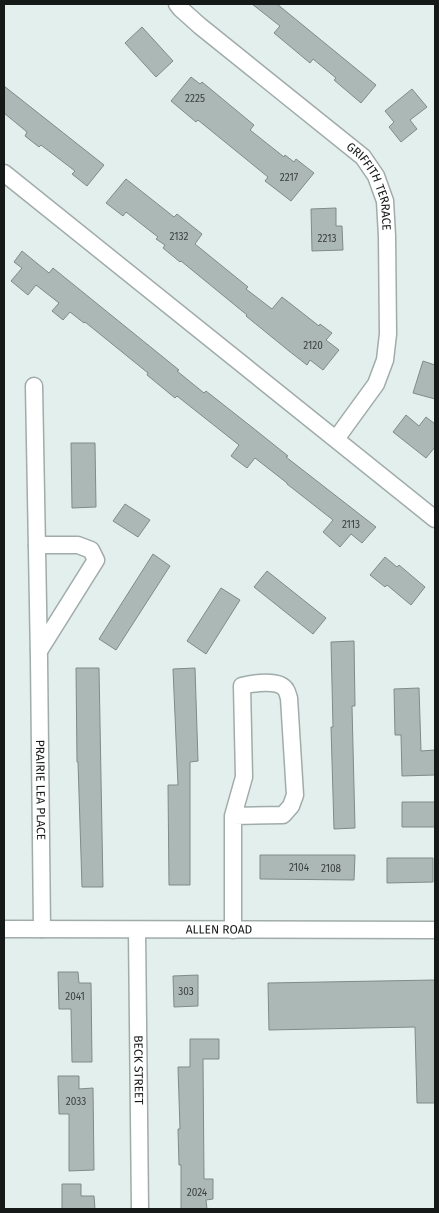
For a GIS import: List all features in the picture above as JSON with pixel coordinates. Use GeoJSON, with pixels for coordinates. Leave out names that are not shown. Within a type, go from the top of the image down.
{"type":"FeatureCollection","features":[{"type":"Feature","properties":{"kind":"street","name":"GRIFFITH TERRACE"},"geometry":{"type":"LineString","coordinates":[[177,4],[200,26],[363,158],[376,176],[386,201],[388,334],[385,360],[376,384],[336,439]]}},
{"type":"Feature","properties":{"kind":"street"},"geometry":{"type":"LineString","coordinates":[[4,173],[435,518]]}},
{"type":"Feature","properties":{"kind":"street","name":"PRAIRIE LEA PLACE"},"geometry":{"type":"LineString","coordinates":[[34,386],[42,929]]}},
{"type":"Feature","properties":{"kind":"street"},"geometry":{"type":"LineString","coordinates":[[37,546],[78,545],[91,550],[96,560],[39,651]]}},
{"type":"Feature","properties":{"kind":"street"},"geometry":{"type":"LineString","coordinates":[[233,816],[282,815],[291,806],[295,795],[289,698],[286,689],[278,683],[242,686],[244,777],[233,816],[234,930]]}},
{"type":"Feature","properties":{"kind":"street","name":"ALLEN ROAD"},"geometry":{"type":"LineString","coordinates":[[4,929],[435,930]]}},
{"type":"Feature","properties":{"kind":"street","name":"BECK STREET"},"geometry":{"type":"LineString","coordinates":[[137,930],[140,1209]]}},
{"type":"Feature","properties":{"kind":"building"},"geometry":{"type":"Polygon","coordinates":[[[252,4],[277,4],[376,85],[361,103],[334,80],[336,78],[313,59],[310,63],[274,33],[280,26],[252,4]]]}},
{"type":"Feature","properties":{"kind":"building"},"geometry":{"type":"Polygon","coordinates":[[[142,27],[173,61],[156,77],[125,43],[142,27]]]}},
{"type":"Feature","properties":{"kind":"building"},"geometry":{"type":"Polygon","coordinates":[[[191,77],[200,84],[202,82],[254,125],[250,130],[284,157],[285,155],[294,162],[296,159],[314,173],[291,201],[265,181],[268,177],[198,120],[196,122],[171,101],[191,77]]]}},
{"type":"Feature","properties":{"kind":"building"},"geometry":{"type":"Polygon","coordinates":[[[4,86],[104,165],[87,186],[72,174],[75,171],[41,145],[39,147],[25,136],[27,132],[4,113],[4,86]]]}},
{"type":"Feature","properties":{"kind":"building"},"geometry":{"type":"Polygon","coordinates":[[[412,89],[427,107],[410,120],[417,129],[401,142],[389,127],[394,122],[385,111],[412,89]]]}},
{"type":"Feature","properties":{"kind":"building"},"geometry":{"type":"Polygon","coordinates":[[[126,179],[174,217],[177,214],[202,234],[195,244],[272,309],[282,297],[319,326],[320,324],[332,333],[326,340],[339,350],[323,370],[310,360],[307,365],[163,248],[165,245],[156,239],[158,237],[126,212],[123,216],[106,203],[126,179]]]}},
{"type":"Feature","properties":{"kind":"building"},"geometry":{"type":"Polygon","coordinates":[[[336,208],[336,226],[342,226],[343,250],[312,251],[311,209],[336,208]]]}},
{"type":"Feature","properties":{"kind":"building"},"geometry":{"type":"Polygon","coordinates":[[[22,251],[49,273],[53,268],[179,370],[177,371],[204,393],[206,391],[288,456],[286,457],[376,527],[362,543],[351,534],[340,547],[323,532],[333,520],[255,458],[247,468],[231,456],[239,445],[177,396],[175,398],[147,375],[148,373],[85,322],[70,312],[63,320],[52,311],[59,303],[36,285],[28,295],[11,281],[22,268],[14,262],[22,251]]]}},
{"type":"Feature","properties":{"kind":"building"},"geometry":{"type":"Polygon","coordinates":[[[423,361],[435,365],[435,399],[413,393],[423,361]]]}},
{"type":"Feature","properties":{"kind":"building"},"geometry":{"type":"Polygon","coordinates":[[[406,415],[419,426],[426,417],[435,424],[435,447],[426,458],[393,432],[406,415]]]}},
{"type":"Feature","properties":{"kind":"building"},"geometry":{"type":"Polygon","coordinates":[[[71,443],[95,443],[96,507],[72,508],[71,443]]]}},
{"type":"Feature","properties":{"kind":"building"},"geometry":{"type":"Polygon","coordinates":[[[125,504],[150,520],[138,537],[113,521],[125,504]]]}},
{"type":"Feature","properties":{"kind":"building"},"geometry":{"type":"Polygon","coordinates":[[[153,554],[170,566],[116,650],[99,639],[153,554]]]}},
{"type":"Feature","properties":{"kind":"building"},"geometry":{"type":"Polygon","coordinates":[[[385,557],[397,567],[399,565],[425,587],[411,605],[387,585],[385,587],[370,575],[385,557]]]}},
{"type":"Feature","properties":{"kind":"building"},"geometry":{"type":"Polygon","coordinates":[[[267,571],[326,618],[313,634],[254,587],[267,571]]]}},
{"type":"Feature","properties":{"kind":"building"},"geometry":{"type":"Polygon","coordinates":[[[221,588],[240,600],[206,654],[187,641],[221,588]]]}},
{"type":"Feature","properties":{"kind":"building"},"geometry":{"type":"Polygon","coordinates":[[[354,641],[355,706],[352,706],[355,828],[334,829],[331,642],[354,641]]]}},
{"type":"Feature","properties":{"kind":"building"},"geometry":{"type":"Polygon","coordinates":[[[76,668],[99,668],[103,887],[82,887],[77,762],[76,668]]]}},
{"type":"Feature","properties":{"kind":"building"},"geometry":{"type":"Polygon","coordinates":[[[195,668],[198,761],[190,762],[190,885],[169,885],[168,785],[178,785],[173,669],[195,668]]]}},
{"type":"Feature","properties":{"kind":"building"},"geometry":{"type":"Polygon","coordinates":[[[419,688],[421,751],[435,750],[435,775],[402,776],[401,735],[395,735],[394,689],[419,688]]]}},
{"type":"Feature","properties":{"kind":"building"},"geometry":{"type":"Polygon","coordinates":[[[402,802],[435,802],[435,827],[402,827],[402,802]]]}},
{"type":"Feature","properties":{"kind":"building"},"geometry":{"type":"Polygon","coordinates":[[[260,855],[355,855],[354,880],[260,879],[260,855]]]}},
{"type":"Feature","properties":{"kind":"building"},"geometry":{"type":"Polygon","coordinates":[[[387,858],[433,858],[433,882],[387,883],[387,858]]]}},
{"type":"Feature","properties":{"kind":"building"},"geometry":{"type":"Polygon","coordinates":[[[58,972],[78,972],[79,983],[91,983],[92,1062],[72,1062],[71,1009],[59,1009],[58,972]]]}},
{"type":"Feature","properties":{"kind":"building"},"geometry":{"type":"Polygon","coordinates":[[[198,975],[198,1006],[174,1007],[173,976],[198,975]]]}},
{"type":"Feature","properties":{"kind":"building"},"geometry":{"type":"Polygon","coordinates":[[[435,980],[435,1103],[417,1103],[415,1027],[269,1030],[268,983],[435,980]]]}},
{"type":"Feature","properties":{"kind":"building"},"geometry":{"type":"Polygon","coordinates":[[[190,1039],[219,1039],[219,1059],[203,1059],[204,1179],[213,1179],[213,1199],[206,1200],[207,1209],[181,1209],[178,1067],[190,1067],[190,1039]]]}},
{"type":"Feature","properties":{"kind":"building"},"geometry":{"type":"Polygon","coordinates":[[[58,1076],[79,1076],[79,1089],[93,1088],[94,1170],[69,1171],[69,1114],[59,1114],[58,1076]]]}},
{"type":"Feature","properties":{"kind":"building"},"geometry":{"type":"Polygon","coordinates":[[[62,1184],[81,1184],[81,1196],[94,1196],[95,1209],[62,1209],[62,1184]]]}}]}
